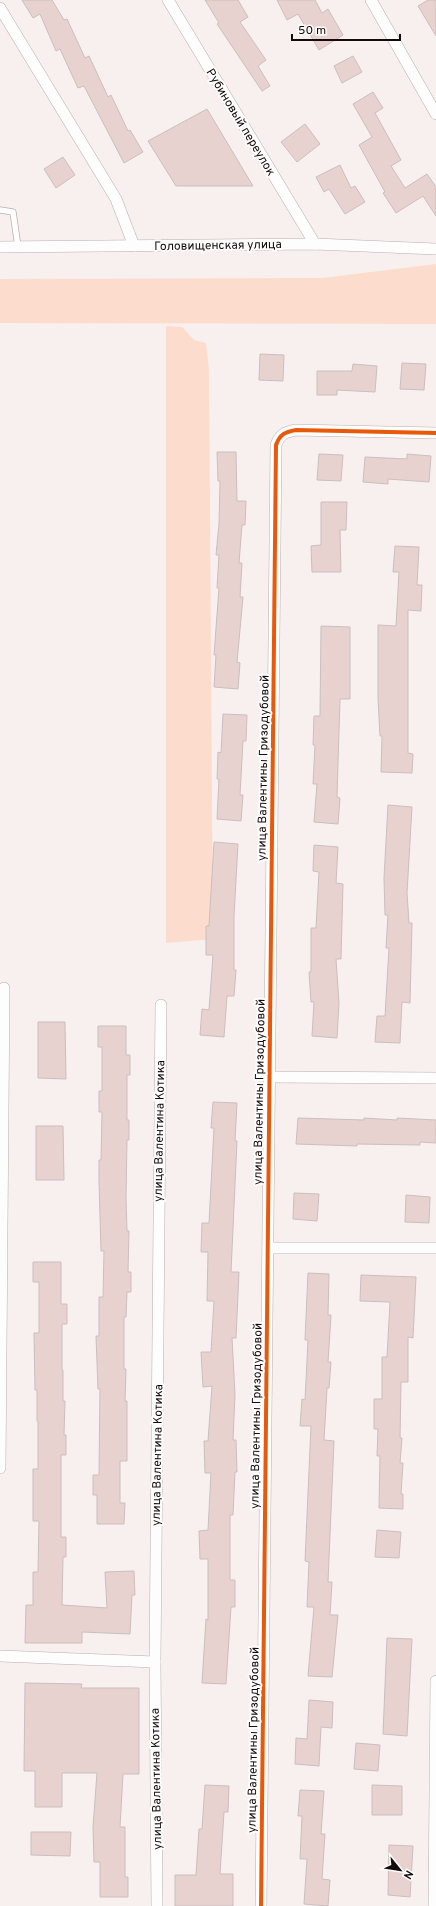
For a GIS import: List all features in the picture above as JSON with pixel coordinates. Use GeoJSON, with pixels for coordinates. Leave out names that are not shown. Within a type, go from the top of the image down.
{"type":"FeatureCollection","features":[{"type":"Feature","properties":{"kind":"street","name":"Рубиновый переулок"},"geometry":{"type":"LineString","coordinates":[[168,0],[315,244]]}},
{"type":"Feature","properties":{"kind":"street"},"geometry":{"type":"LineString","coordinates":[[371,0],[436,114]]}},
{"type":"Feature","properties":{"kind":"street"},"geometry":{"type":"LineString","coordinates":[[0,8],[116,199],[134,246]]}},
{"type":"Feature","properties":{"kind":"street","name":"Головищенская улица"},"geometry":{"type":"LineString","coordinates":[[0,247],[315,244],[436,249]]}},
{"type":"Feature","properties":{"kind":"street","name":"улица Валентины Гризодубовой"},"geometry":{"type":"LineString","coordinates":[[261,1906],[276,445],[278,438],[284,433],[296,430],[436,433]]}},
{"type":"Feature","properties":{"kind":"street"},"geometry":{"type":"LineString","coordinates":[[0,1468],[4,988]]}},
{"type":"Feature","properties":{"kind":"street","name":"улица Валентина Котика"},"geometry":{"type":"LineString","coordinates":[[157,1906],[155,1662],[160,1005]]}},
{"type":"Feature","properties":{"kind":"street"},"geometry":{"type":"LineString","coordinates":[[270,1077],[436,1078]]}},
{"type":"Feature","properties":{"kind":"street"},"geometry":{"type":"LineString","coordinates":[[268,1248],[436,1248]]}},
{"type":"Feature","properties":{"kind":"street"},"geometry":{"type":"LineString","coordinates":[[0,1656],[155,1662]]}},
{"type":"Feature","properties":{"kind":"street"},"geometry":{"type":"LineString","coordinates":[[434,1906],[436,1680]]}},
{"type":"Feature","properties":{"kind":"lane"},"geometry":{"type":"LineString","coordinates":[[0,210],[12,212],[18,247]]}},
{"type":"Feature","properties":{"kind":"shaded area"},"geometry":{"type":"Polygon","coordinates":[[[436,264],[436,324],[0,323],[0,279],[323,278],[436,264]]]}},
{"type":"Feature","properties":{"kind":"shaded area"},"geometry":{"type":"Polygon","coordinates":[[[166,326],[182,327],[194,340],[206,343],[209,370],[213,939],[166,943],[166,326]]]}},
{"type":"Feature","properties":{"kind":"building"},"geometry":{"type":"Polygon","coordinates":[[[22,0],[52,0],[64,20],[67,19],[85,58],[89,56],[108,97],[111,95],[128,131],[130,130],[143,152],[124,163],[84,86],[78,88],[60,49],[56,51],[40,14],[33,18],[22,0]]]}},
{"type":"Feature","properties":{"kind":"building"},"geometry":{"type":"Polygon","coordinates":[[[205,0],[238,0],[248,17],[240,22],[266,60],[258,66],[270,86],[262,91],[217,24],[219,23],[205,0]]]}},
{"type":"Feature","properties":{"kind":"building"},"geometry":{"type":"Polygon","coordinates":[[[277,0],[315,0],[322,13],[328,9],[343,35],[319,50],[298,14],[287,20],[277,0]]]}},
{"type":"Feature","properties":{"kind":"building"},"geometry":{"type":"Polygon","coordinates":[[[428,0],[436,0],[436,36],[418,6],[428,0]]]}},
{"type":"Feature","properties":{"kind":"building"},"geometry":{"type":"Polygon","coordinates":[[[353,56],[362,72],[342,83],[334,66],[353,56]]]}},
{"type":"Feature","properties":{"kind":"building"},"geometry":{"type":"Polygon","coordinates":[[[373,92],[383,108],[375,113],[401,160],[391,166],[405,188],[427,174],[436,187],[436,216],[423,196],[396,213],[383,193],[385,192],[359,145],[372,137],[353,104],[373,92]]]}},
{"type":"Feature","properties":{"kind":"building"},"geometry":{"type":"Polygon","coordinates":[[[207,109],[253,186],[176,186],[148,141],[207,109]]]}},
{"type":"Feature","properties":{"kind":"building"},"geometry":{"type":"Polygon","coordinates":[[[305,124],[320,144],[297,162],[281,142],[305,124]]]}},
{"type":"Feature","properties":{"kind":"building"},"geometry":{"type":"Polygon","coordinates":[[[63,157],[75,175],[56,188],[44,169],[63,157]]]}},
{"type":"Feature","properties":{"kind":"building"},"geometry":{"type":"Polygon","coordinates":[[[340,165],[351,188],[355,186],[365,202],[345,214],[329,189],[324,192],[316,177],[340,165]]]}},
{"type":"Feature","properties":{"kind":"building"},"geometry":{"type":"Polygon","coordinates":[[[260,354],[284,355],[283,381],[259,380],[260,354]]]}},
{"type":"Feature","properties":{"kind":"building"},"geometry":{"type":"Polygon","coordinates":[[[402,363],[426,364],[424,390],[400,389],[402,363]]]}},
{"type":"Feature","properties":{"kind":"building"},"geometry":{"type":"Polygon","coordinates":[[[353,364],[377,366],[375,392],[337,390],[337,395],[317,395],[317,371],[352,371],[353,364]]]}},
{"type":"Feature","properties":{"kind":"building"},"geometry":{"type":"Polygon","coordinates":[[[217,452],[236,452],[237,501],[246,501],[245,525],[242,525],[239,563],[242,563],[240,597],[243,597],[237,662],[240,663],[238,689],[214,687],[216,655],[214,655],[219,588],[217,588],[219,555],[216,555],[219,524],[220,481],[218,481],[217,452]]]}},
{"type":"Feature","properties":{"kind":"building"},"geometry":{"type":"Polygon","coordinates":[[[319,454],[343,455],[341,481],[317,480],[319,454]]]}},
{"type":"Feature","properties":{"kind":"building"},"geometry":{"type":"Polygon","coordinates":[[[407,454],[431,456],[429,482],[388,479],[388,484],[363,482],[365,457],[407,459],[407,454]]]}},
{"type":"Feature","properties":{"kind":"building"},"geometry":{"type":"Polygon","coordinates":[[[321,502],[347,502],[346,530],[340,530],[341,572],[312,572],[311,546],[321,545],[321,502]]]}},
{"type":"Feature","properties":{"kind":"building"},"geometry":{"type":"Polygon","coordinates":[[[395,546],[419,547],[417,585],[422,585],[421,611],[408,610],[408,753],[413,754],[412,773],[381,772],[382,736],[380,736],[378,698],[378,625],[396,626],[399,572],[393,572],[395,546]]]}},
{"type":"Feature","properties":{"kind":"building"},"geometry":{"type":"Polygon","coordinates":[[[321,626],[350,627],[350,699],[340,699],[337,797],[340,798],[338,824],[314,822],[317,784],[313,784],[315,745],[313,745],[314,716],[320,716],[321,626]]]}},
{"type":"Feature","properties":{"kind":"building"},"geometry":{"type":"Polygon","coordinates":[[[223,714],[247,715],[246,741],[243,741],[240,795],[243,795],[241,821],[217,819],[219,779],[217,779],[218,752],[221,753],[223,714]]]}},
{"type":"Feature","properties":{"kind":"building"},"geometry":{"type":"Polygon","coordinates":[[[388,805],[412,807],[407,893],[409,923],[412,923],[410,1003],[402,1002],[400,1043],[375,1042],[377,1016],[385,1016],[389,948],[386,948],[388,915],[385,915],[384,878],[388,805]]]}},
{"type":"Feature","properties":{"kind":"building"},"geometry":{"type":"Polygon","coordinates":[[[214,842],[238,844],[234,916],[234,970],[236,970],[234,996],[227,996],[224,1037],[200,1035],[202,1009],[209,1010],[213,955],[206,955],[206,926],[209,926],[214,842]]]}},
{"type":"Feature","properties":{"kind":"building"},"geometry":{"type":"Polygon","coordinates":[[[314,845],[338,847],[336,883],[343,884],[341,959],[336,959],[339,1003],[337,1038],[312,1036],[314,1002],[311,1002],[309,972],[311,972],[311,928],[316,928],[319,872],[313,871],[314,845]]]}},
{"type":"Feature","properties":{"kind":"building"},"geometry":{"type":"Polygon","coordinates":[[[38,1022],[65,1022],[66,1079],[38,1078],[38,1022]]]}},
{"type":"Feature","properties":{"kind":"building"},"geometry":{"type":"Polygon","coordinates":[[[98,1026],[126,1026],[126,1055],[130,1055],[130,1075],[127,1075],[127,1120],[129,1120],[129,1140],[127,1140],[126,1198],[127,1231],[129,1231],[128,1272],[131,1272],[131,1292],[127,1292],[126,1317],[124,1317],[124,1369],[126,1369],[125,1401],[127,1401],[127,1461],[120,1461],[120,1503],[125,1503],[124,1524],[97,1524],[97,1495],[93,1495],[93,1475],[99,1475],[100,1389],[98,1389],[96,1336],[99,1336],[99,1297],[103,1297],[104,1251],[101,1251],[99,1180],[102,1112],[99,1112],[99,1091],[102,1091],[102,1047],[98,1047],[98,1026]]]}},
{"type":"Feature","properties":{"kind":"building"},"geometry":{"type":"Polygon","coordinates":[[[213,1102],[237,1103],[235,1141],[237,1141],[231,1272],[239,1272],[236,1338],[232,1338],[235,1395],[233,1440],[236,1440],[237,1472],[235,1472],[233,1515],[230,1515],[230,1580],[235,1580],[235,1607],[231,1607],[226,1684],[202,1683],[206,1619],[208,1620],[208,1559],[200,1559],[199,1531],[208,1530],[211,1473],[205,1473],[204,1441],[208,1441],[212,1386],[203,1387],[201,1352],[211,1352],[214,1301],[207,1301],[208,1252],[201,1252],[202,1223],[209,1223],[214,1128],[211,1128],[213,1102]]]}},
{"type":"Feature","properties":{"kind":"building"},"geometry":{"type":"Polygon","coordinates":[[[298,1118],[364,1120],[364,1118],[397,1120],[397,1118],[436,1120],[436,1143],[420,1142],[420,1145],[357,1144],[357,1146],[296,1144],[298,1118]]]}},
{"type":"Feature","properties":{"kind":"building"},"geometry":{"type":"Polygon","coordinates":[[[36,1126],[63,1126],[64,1180],[36,1180],[36,1126]]]}},
{"type":"Feature","properties":{"kind":"building"},"geometry":{"type":"Polygon","coordinates":[[[294,1193],[319,1194],[317,1221],[293,1219],[294,1193]]]}},
{"type":"Feature","properties":{"kind":"building"},"geometry":{"type":"Polygon","coordinates":[[[406,1195],[430,1197],[429,1223],[405,1222],[406,1195]]]}},
{"type":"Feature","properties":{"kind":"building"},"geometry":{"type":"Polygon","coordinates":[[[33,1262],[61,1262],[61,1304],[67,1304],[67,1324],[62,1324],[62,1370],[63,1401],[65,1401],[64,1435],[66,1435],[66,1455],[61,1455],[61,1537],[66,1537],[66,1557],[63,1557],[62,1605],[107,1608],[105,1572],[134,1571],[135,1595],[132,1595],[130,1634],[82,1632],[82,1643],[25,1643],[26,1605],[33,1605],[33,1572],[38,1572],[39,1521],[33,1521],[33,1469],[38,1469],[38,1421],[37,1390],[35,1390],[34,1333],[39,1333],[39,1282],[33,1282],[33,1262]]]}},
{"type":"Feature","properties":{"kind":"building"},"geometry":{"type":"Polygon","coordinates":[[[308,1273],[329,1274],[328,1315],[331,1315],[328,1362],[331,1362],[329,1388],[327,1388],[324,1440],[334,1441],[328,1582],[332,1582],[330,1615],[338,1615],[332,1677],[308,1676],[314,1607],[307,1607],[309,1562],[305,1561],[311,1426],[300,1426],[302,1399],[305,1400],[308,1340],[305,1340],[308,1273]]]}},
{"type":"Feature","properties":{"kind":"building"},"geometry":{"type":"Polygon","coordinates":[[[361,1275],[416,1277],[413,1338],[408,1337],[408,1382],[401,1382],[400,1438],[402,1438],[400,1463],[403,1463],[401,1494],[403,1494],[403,1509],[379,1508],[380,1456],[377,1456],[378,1429],[374,1429],[374,1399],[382,1399],[382,1357],[387,1357],[390,1302],[360,1301],[361,1275]]]}},
{"type":"Feature","properties":{"kind":"building"},"geometry":{"type":"Polygon","coordinates":[[[377,1530],[401,1532],[399,1558],[375,1557],[377,1530]]]}},
{"type":"Feature","properties":{"kind":"building"},"geometry":{"type":"Polygon","coordinates":[[[387,1638],[412,1639],[407,1736],[383,1734],[387,1638]]]}},
{"type":"Feature","properties":{"kind":"building"},"geometry":{"type":"Polygon","coordinates":[[[25,1683],[82,1684],[81,1688],[139,1688],[139,1774],[123,1774],[120,1827],[125,1827],[125,1877],[128,1877],[128,1897],[100,1897],[100,1862],[94,1862],[93,1827],[97,1773],[62,1773],[62,1807],[35,1807],[35,1771],[24,1771],[25,1683]]]}},
{"type":"Feature","properties":{"kind":"building"},"geometry":{"type":"Polygon","coordinates":[[[309,1700],[333,1702],[332,1728],[321,1727],[319,1766],[295,1764],[296,1738],[307,1739],[309,1700]]]}},
{"type":"Feature","properties":{"kind":"building"},"geometry":{"type":"Polygon","coordinates":[[[356,1743],[380,1745],[378,1771],[354,1769],[356,1743]]]}},
{"type":"Feature","properties":{"kind":"building"},"geometry":{"type":"Polygon","coordinates":[[[205,1785],[229,1786],[228,1812],[224,1812],[220,1874],[233,1874],[233,1906],[175,1906],[175,1875],[196,1875],[199,1829],[202,1829],[205,1785]]]}},
{"type":"Feature","properties":{"kind":"building"},"geometry":{"type":"Polygon","coordinates":[[[372,1785],[402,1786],[402,1815],[372,1815],[372,1785]]]}},
{"type":"Feature","properties":{"kind":"building"},"geometry":{"type":"Polygon","coordinates":[[[300,1790],[324,1791],[321,1834],[325,1834],[322,1879],[330,1880],[328,1906],[304,1904],[307,1859],[300,1859],[302,1816],[298,1816],[300,1790]]]}},
{"type":"Feature","properties":{"kind":"building"},"geometry":{"type":"Polygon","coordinates":[[[31,1832],[71,1832],[70,1856],[31,1855],[31,1832]]]}},
{"type":"Feature","properties":{"kind":"building"},"geometry":{"type":"Polygon","coordinates":[[[389,1845],[413,1846],[410,1897],[388,1895],[389,1845]]]}},
{"type":"Feature","properties":{"kind":"cycle path"},"geometry":{"type":"LineString","coordinates":[[261,1906],[276,445],[279,438],[283,434],[296,430],[436,433]]}}]}
